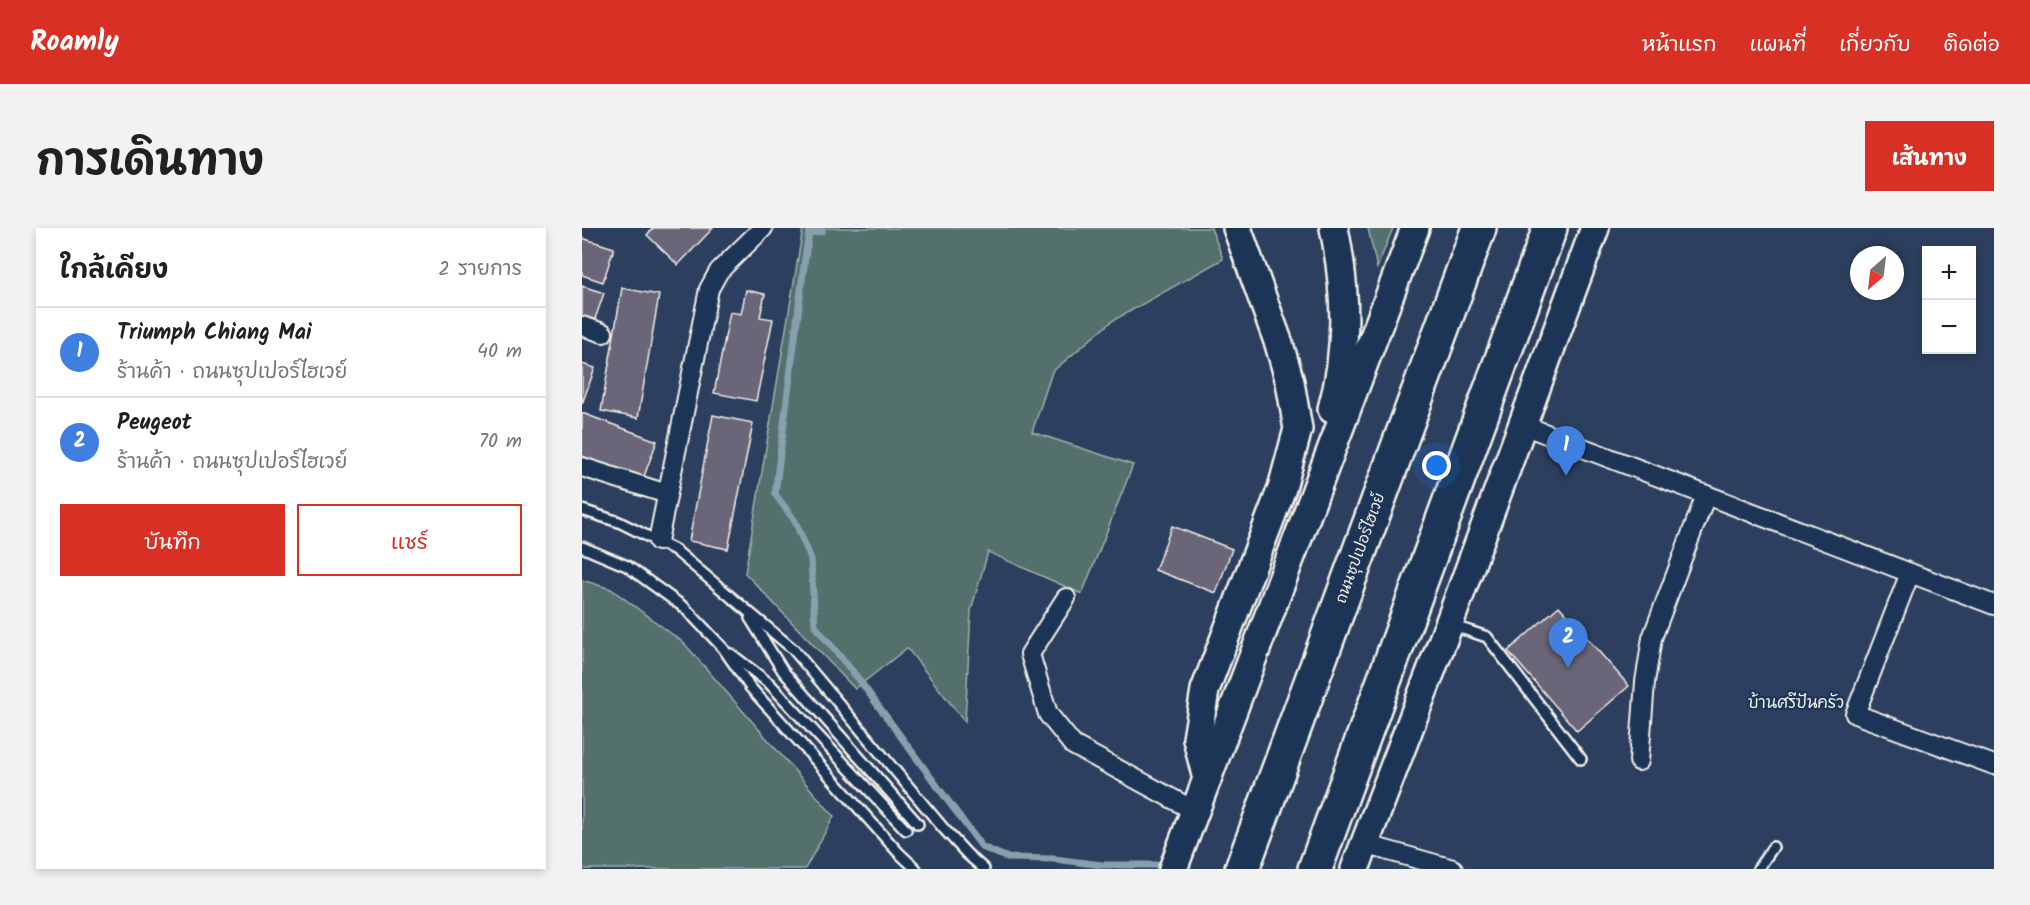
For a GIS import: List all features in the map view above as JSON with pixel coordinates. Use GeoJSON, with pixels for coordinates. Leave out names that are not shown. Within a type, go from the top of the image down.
{"type":"FeatureCollection","features":[{"type":"Feature","properties":{"kind":"highway","name":"ถนนซุปเปอร์ไฮเวย์"},"geometry":{"type":"LineString","coordinates":[[1242,869],[1479,228]]}},
{"type":"Feature","properties":{"kind":"highway"},"geometry":{"type":"LineString","coordinates":[[1315,869],[1550,228]]}},
{"type":"Feature","properties":{"kind":"main road"},"geometry":{"type":"LineString","coordinates":[[1207,779],[1197,739],[1205,690],[1282,488],[1298,429],[1290,382],[1279,344],[1237,228]]}},
{"type":"Feature","properties":{"kind":"main road"},"geometry":{"type":"LineString","coordinates":[[1291,557],[1338,388],[1344,327],[1342,267],[1334,228]]}},
{"type":"Feature","properties":{"kind":"main road"},"geometry":{"type":"LineString","coordinates":[[1173,869],[1415,228]]}},
{"type":"Feature","properties":{"kind":"main road"},"geometry":{"type":"LineString","coordinates":[[1355,869],[1449,624],[1595,228]]}},
{"type":"Feature","properties":{"kind":"street"},"geometry":{"type":"LineString","coordinates":[[658,541],[709,289],[719,271],[763,228]]}},
{"type":"Feature","properties":{"kind":"street"},"geometry":{"type":"LineString","coordinates":[[582,326],[603,333]]}},
{"type":"Feature","properties":{"kind":"street"},"geometry":{"type":"LineString","coordinates":[[1523,425],[1994,605]]}},
{"type":"Feature","properties":{"kind":"street"},"geometry":{"type":"LineString","coordinates":[[582,467],[667,494]]}},
{"type":"Feature","properties":{"kind":"street"},"geometry":{"type":"LineString","coordinates":[[1639,762],[1645,682],[1652,638],[1706,495]]}},
{"type":"Feature","properties":{"kind":"street"},"geometry":{"type":"LineString","coordinates":[[1910,573],[1855,714],[1994,765]]}},
{"type":"Feature","properties":{"kind":"street"},"geometry":{"type":"LineString","coordinates":[[1066,598],[1030,654],[1048,714],[1073,745],[1195,811]]}},
{"type":"Feature","properties":{"kind":"street"},"geometry":{"type":"LineString","coordinates":[[1364,844],[1453,869]]}},
{"type":"Feature","properties":{"kind":"lane"},"geometry":{"type":"LineString","coordinates":[[582,510],[619,522],[684,557],[793,649],[944,829],[967,855],[984,869]]}},
{"type":"Feature","properties":{"kind":"lane"},"geometry":{"type":"LineString","coordinates":[[582,547],[627,566],[685,608],[723,648],[750,687],[898,852],[916,869]]}},
{"type":"Feature","properties":{"kind":"lane"},"geometry":{"type":"LineString","coordinates":[[746,610],[783,671],[918,824]]}},
{"type":"Feature","properties":{"kind":"lane"},"geometry":{"type":"LineString","coordinates":[[1449,624],[1487,637],[1581,759]]}},
{"type":"Feature","properties":{"kind":"lane"},"geometry":{"type":"LineString","coordinates":[[723,648],[771,684],[906,830]]}},
{"type":"Feature","properties":{"kind":"lane"},"geometry":{"type":"LineString","coordinates":[[1758,869],[1773,847]]}},
{"type":"Feature","properties":{"kind":"green space"},"geometry":{"type":"Polygon","coordinates":[[[803,228],[1211,228],[1223,259],[1112,321],[1052,372],[1032,432],[1133,465],[1082,594],[988,552],[971,610],[965,722],[907,648],[855,689],[745,573],[803,228]]]}},
{"type":"Feature","properties":{"kind":"green space"},"geometry":{"type":"Polygon","coordinates":[[[1368,228],[1393,228],[1377,268],[1368,228]]]}},
{"type":"Feature","properties":{"kind":"green space"},"geometry":{"type":"Polygon","coordinates":[[[582,580],[611,589],[684,643],[834,816],[805,869],[582,869],[582,580]]]}},
{"type":"Feature","properties":{"kind":"building"},"geometry":{"type":"Polygon","coordinates":[[[653,228],[713,228],[678,265],[647,235],[653,228]]]}},
{"type":"Feature","properties":{"kind":"building"},"geometry":{"type":"Polygon","coordinates":[[[582,238],[614,248],[603,282],[582,275],[582,238]]]}},
{"type":"Feature","properties":{"kind":"building"},"geometry":{"type":"Polygon","coordinates":[[[582,286],[604,293],[594,322],[582,317],[582,286]]]}},
{"type":"Feature","properties":{"kind":"building"},"geometry":{"type":"Polygon","coordinates":[[[622,288],[659,295],[638,418],[601,411],[622,288]]]}},
{"type":"Feature","properties":{"kind":"building"},"geometry":{"type":"Polygon","coordinates":[[[746,290],[765,294],[760,317],[773,319],[756,401],[714,393],[730,312],[741,314],[746,290]]]}},
{"type":"Feature","properties":{"kind":"building"},"geometry":{"type":"Polygon","coordinates":[[[582,364],[595,368],[582,404],[582,364]]]}},
{"type":"Feature","properties":{"kind":"building"},"geometry":{"type":"Polygon","coordinates":[[[582,413],[657,441],[643,479],[582,456],[582,413]]]}},
{"type":"Feature","properties":{"kind":"building"},"geometry":{"type":"Polygon","coordinates":[[[713,415],[753,423],[728,549],[689,541],[713,415]]]}},
{"type":"Feature","properties":{"kind":"building"},"geometry":{"type":"Polygon","coordinates":[[[1172,526],[1232,549],[1216,593],[1155,570],[1172,526]]]}},
{"type":"Feature","properties":{"kind":"building"},"geometry":{"type":"Polygon","coordinates":[[[1559,606],[1629,686],[1577,731],[1508,651],[1559,606]]]}},
{"type":"Feature","properties":{"kind":"waterway"},"geometry":{"type":"LineString","coordinates":[[819,228],[822,231],[809,233],[775,494],[795,521],[811,559],[815,626],[857,677],[982,847],[1008,858],[1054,859],[1102,865],[1168,865]]}},
{"type":"Feature","properties":{"kind":"place","name":"Triumph Chiang Mai"},"geometry":{"type":"Point","coordinates":[1566,476]}},
{"type":"Feature","properties":{"kind":"place","name":"Peugeot"},"geometry":{"type":"Point","coordinates":[1568,668]}},
{"type":"Feature","properties":{"kind":"district","name":"บ้านศรีปันครัว"},"geometry":{"type":"Point","coordinates":[1796,702]}}]}
